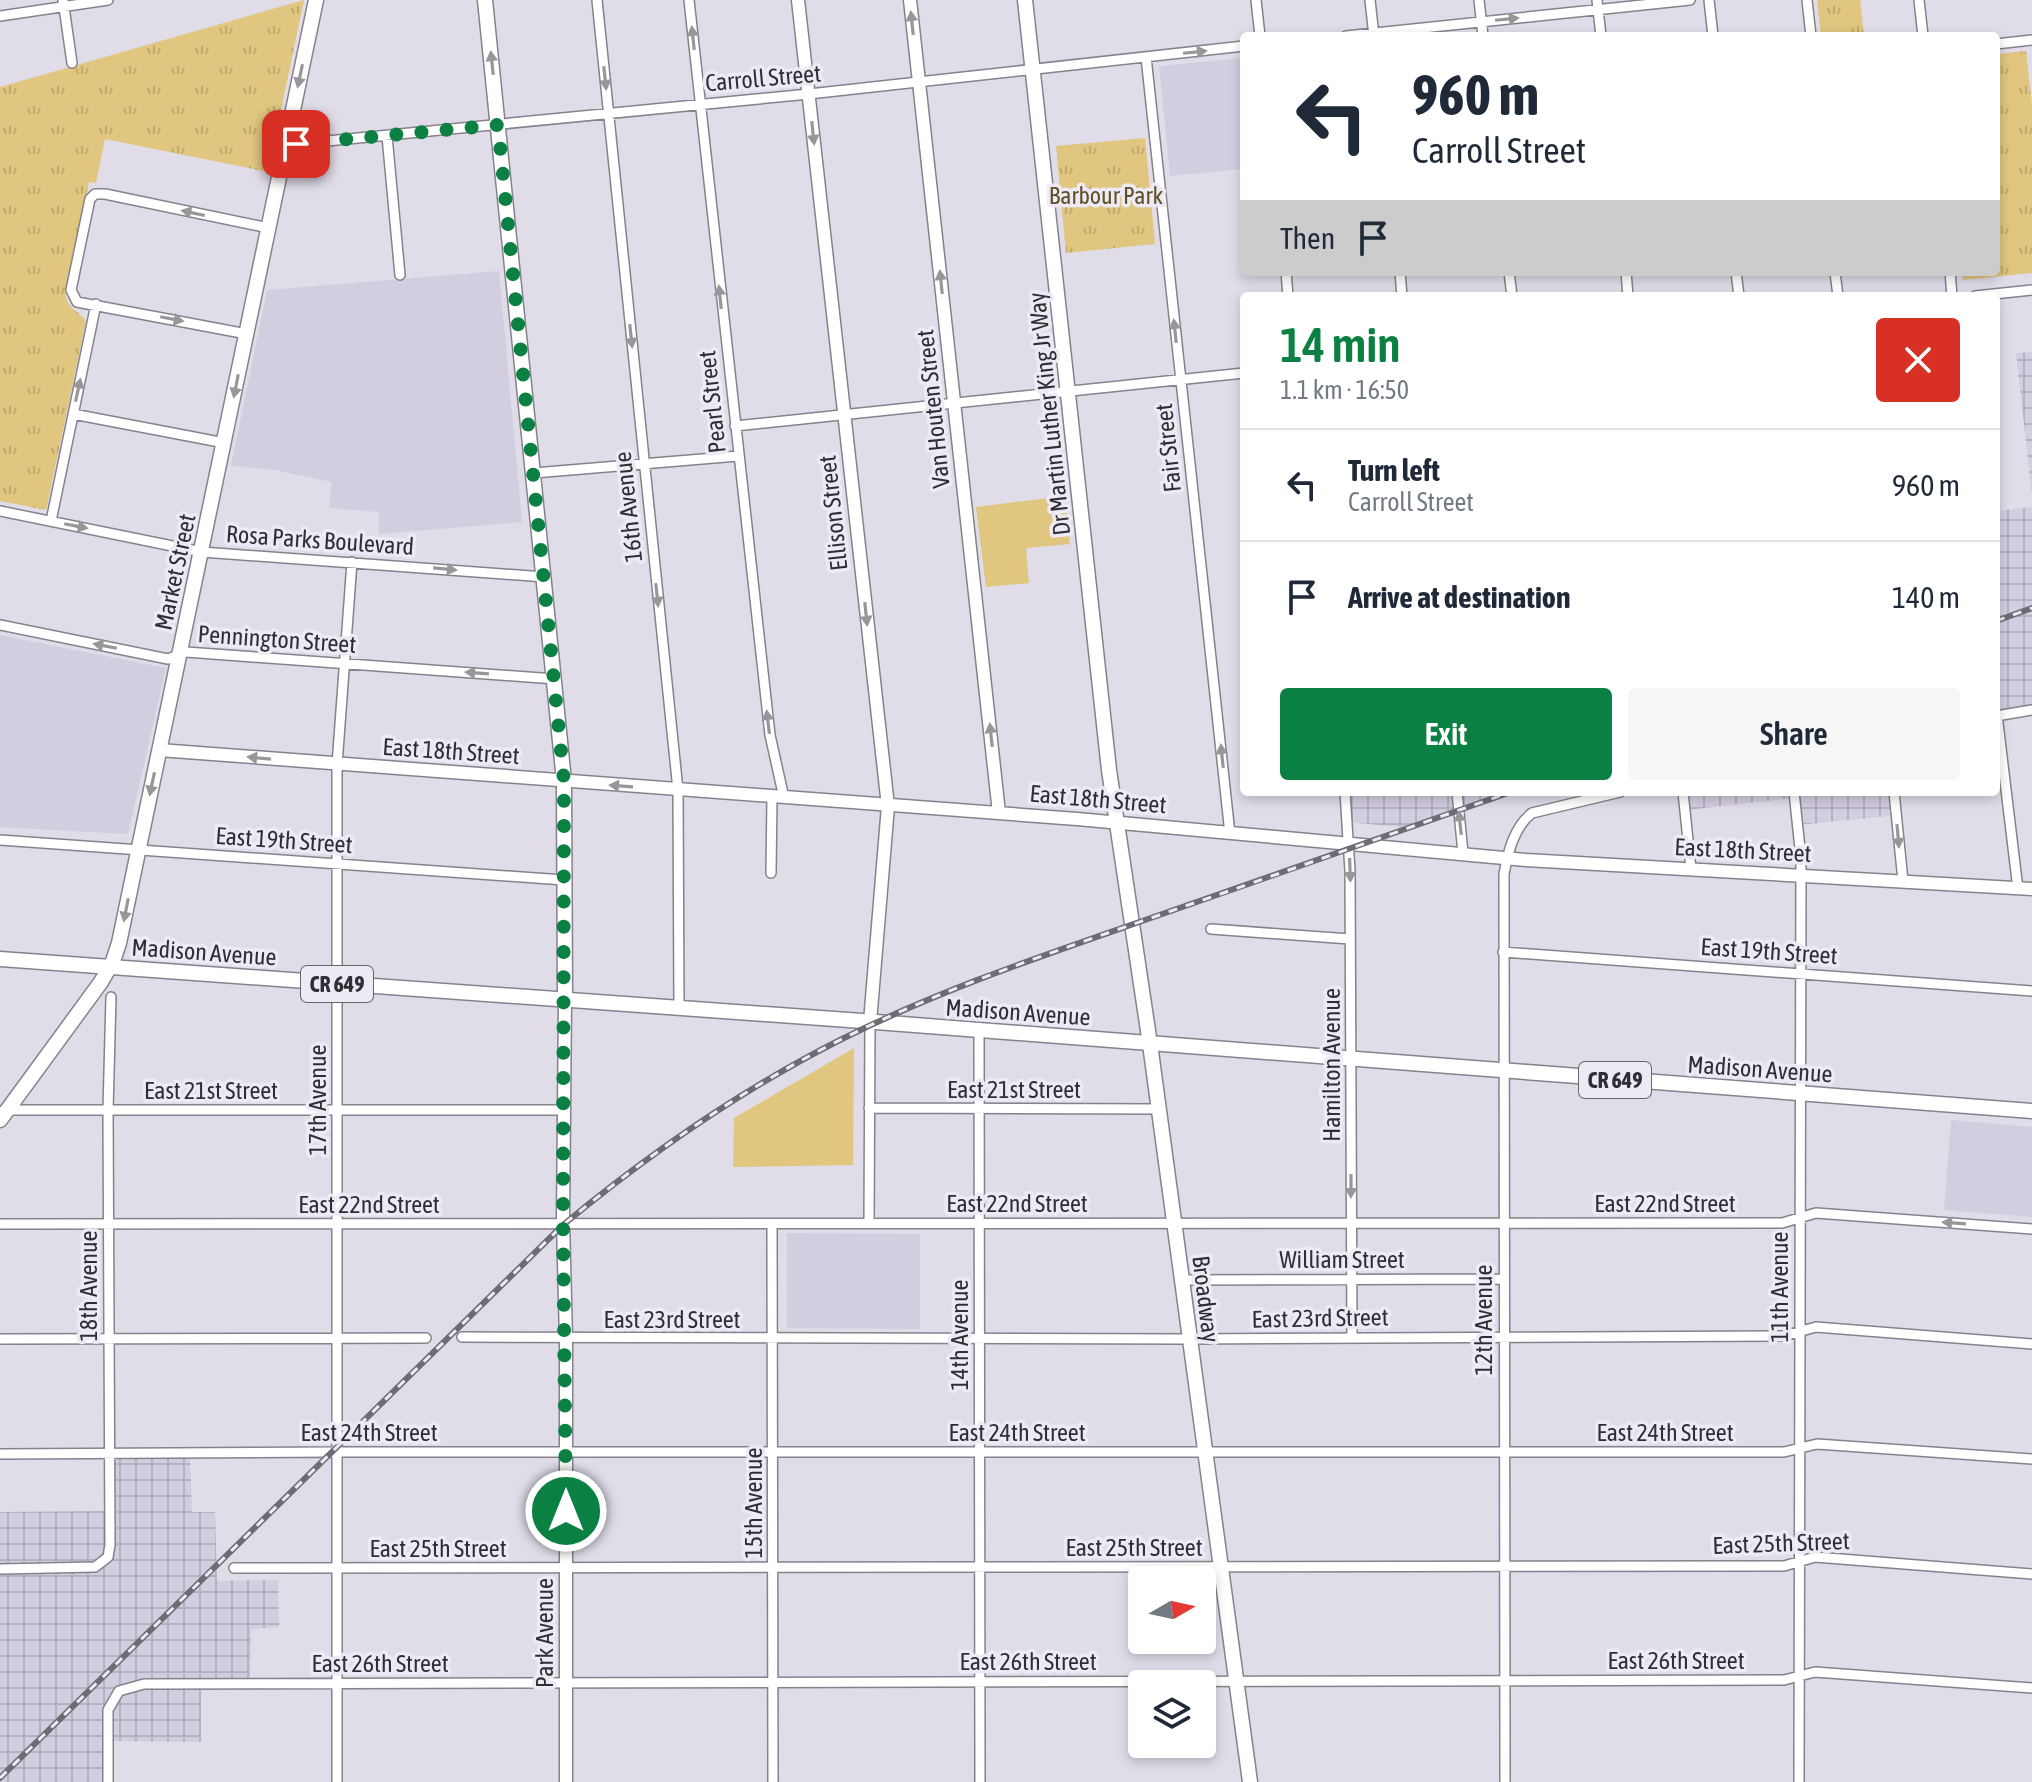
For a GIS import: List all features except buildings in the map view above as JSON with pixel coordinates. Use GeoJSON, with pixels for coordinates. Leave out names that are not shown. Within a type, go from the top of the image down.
{"type":"FeatureCollection","features":[{"type":"Feature","properties":{"kind":"main road","name":"Market Street"},"geometry":{"type":"LineString","coordinates":[[3,1113],[109,967],[119,943],[316,0]]}},
{"type":"Feature","properties":{"kind":"main road","name":"Park Avenue"},"geometry":{"type":"LineString","coordinates":[[485,0],[564,781],[565,1001]]}},
{"type":"Feature","properties":{"kind":"main road","name":"Dr Martin Luther King Jr Way"},"geometry":{"type":"LineString","coordinates":[[1025,0],[1109,770],[1118,823]]}},
{"type":"Feature","properties":{"kind":"main road","name":"Broadway"},"geometry":{"type":"LineString","coordinates":[[1118,823],[1250,1782]]}},
{"type":"Feature","properties":{"kind":"main road","name":"Madison Avenue"},"geometry":{"type":"LineString","coordinates":[[0,959],[2032,1111]]}},
{"type":"Feature","properties":{"kind":"street"},"geometry":{"type":"LineString","coordinates":[[0,16],[63,3],[107,0]]}},
{"type":"Feature","properties":{"kind":"street","name":"16th Avenue"},"geometry":{"type":"LineString","coordinates":[[597,0],[678,790],[679,1010]]}},
{"type":"Feature","properties":{"kind":"street","name":"Pearl Street"},"geometry":{"type":"LineString","coordinates":[[689,0],[778,798]]}},
{"type":"Feature","properties":{"kind":"street","name":"Ellison Street"},"geometry":{"type":"LineString","coordinates":[[798,0],[888,806],[870,1022]]}},
{"type":"Feature","properties":{"kind":"street","name":"Van Houten Street"},"geometry":{"type":"LineString","coordinates":[[910,0],[999,813]]}},
{"type":"Feature","properties":{"kind":"street"},"geometry":{"type":"LineString","coordinates":[[1256,0],[1260,32]]}},
{"type":"Feature","properties":{"kind":"street"},"geometry":{"type":"LineString","coordinates":[[1370,0],[1374,32]]}},
{"type":"Feature","properties":{"kind":"street"},"geometry":{"type":"LineString","coordinates":[[1479,0],[1483,32]]}},
{"type":"Feature","properties":{"kind":"street"},"geometry":{"type":"LineString","coordinates":[[1399,32],[1597,5],[1690,0]]}},
{"type":"Feature","properties":{"kind":"street"},"geometry":{"type":"LineString","coordinates":[[1709,0],[1713,32]]}},
{"type":"Feature","properties":{"kind":"street"},"geometry":{"type":"LineString","coordinates":[[1807,0],[1811,32]]}},
{"type":"Feature","properties":{"kind":"street"},"geometry":{"type":"LineString","coordinates":[[1919,0],[1923,32]]}},
{"type":"Feature","properties":{"kind":"street"},"geometry":{"type":"LineString","coordinates":[[63,3],[72,63]]}},
{"type":"Feature","properties":{"kind":"street"},"geometry":{"type":"LineString","coordinates":[[1597,5],[1600,32]]}},
{"type":"Feature","properties":{"kind":"street"},"geometry":{"type":"LineString","coordinates":[[2000,44],[2032,40]]}},
{"type":"Feature","properties":{"kind":"street","name":"Carroll Street"},"geometry":{"type":"LineString","coordinates":[[286,145],[809,94],[1240,46]]}},
{"type":"Feature","properties":{"kind":"street","name":"Fair Street"},"geometry":{"type":"LineString","coordinates":[[1146,57],[1230,834]]}},
{"type":"Feature","properties":{"kind":"street"},"geometry":{"type":"LineString","coordinates":[[387,136],[400,275]]}},
{"type":"Feature","properties":{"kind":"street"},"geometry":{"type":"LineString","coordinates":[[247,334],[77,302],[71,290],[92,196],[105,194],[269,228]]}},
{"type":"Feature","properties":{"kind":"street"},"geometry":{"type":"LineString","coordinates":[[2000,293],[2032,290]]}},
{"type":"Feature","properties":{"kind":"street"},"geometry":{"type":"LineString","coordinates":[[51,521],[96,304]]}},
{"type":"Feature","properties":{"kind":"street"},"geometry":{"type":"LineString","coordinates":[[735,426],[1240,373]]}},
{"type":"Feature","properties":{"kind":"street"},"geometry":{"type":"LineString","coordinates":[[73,414],[225,443]]}},
{"type":"Feature","properties":{"kind":"street"},"geometry":{"type":"LineString","coordinates":[[534,473],[738,456]]}},
{"type":"Feature","properties":{"kind":"street","name":"Rosa Parks Boulevard"},"geometry":{"type":"LineString","coordinates":[[0,511],[202,552],[545,577]]}},
{"type":"Feature","properties":{"kind":"street","name":"17th Avenue"},"geometry":{"type":"LineString","coordinates":[[337,1782],[337,765],[352,562]]}},
{"type":"Feature","properties":{"kind":"street","name":"Pennington Street"},"geometry":{"type":"LineString","coordinates":[[0,625],[168,659],[181,653],[555,679]]}},
{"type":"Feature","properties":{"kind":"street"},"geometry":{"type":"LineString","coordinates":[[2000,715],[2032,710]]}},
{"type":"Feature","properties":{"kind":"street"},"geometry":{"type":"LineString","coordinates":[[2000,747],[2018,889]]}},
{"type":"Feature","properties":{"kind":"street","name":"East 18th Street"},"geometry":{"type":"LineString","coordinates":[[159,750],[999,813],[1507,858],[2032,889]]}},
{"type":"Feature","properties":{"kind":"street","name":"Hamilton Avenue"},"geometry":{"type":"LineString","coordinates":[[1345,796],[1350,939],[1352,1338]]}},
{"type":"Feature","properties":{"kind":"street"},"geometry":{"type":"LineString","coordinates":[[1457,796],[1463,853]]}},
{"type":"Feature","properties":{"kind":"street"},"geometry":{"type":"LineString","coordinates":[[1566,796],[1567,803]]}},
{"type":"Feature","properties":{"kind":"street"},"geometry":{"type":"LineString","coordinates":[[1507,858],[1525,819],[1542,809],[1601,796]]}},
{"type":"Feature","properties":{"kind":"street"},"geometry":{"type":"LineString","coordinates":[[1683,796],[1691,869]]}},
{"type":"Feature","properties":{"kind":"street","name":"11th Avenue"},"geometry":{"type":"LineString","coordinates":[[1794,796],[1801,858],[1799,1782]]}},
{"type":"Feature","properties":{"kind":"street"},"geometry":{"type":"LineString","coordinates":[[1894,796],[1903,881]]}},
{"type":"Feature","properties":{"kind":"street"},"geometry":{"type":"LineString","coordinates":[[771,873],[778,798]]}},
{"type":"Feature","properties":{"kind":"street","name":"East 19th Street"},"geometry":{"type":"LineString","coordinates":[[0,840],[564,880]]}},
{"type":"Feature","properties":{"kind":"street","name":"12th Avenue"},"geometry":{"type":"LineString","coordinates":[[1505,1782],[1503,952],[1507,858]]}},
{"type":"Feature","properties":{"kind":"street"},"geometry":{"type":"LineString","coordinates":[[1211,929],[1350,939]]}},
{"type":"Feature","properties":{"kind":"street","name":"East 19th Street"},"geometry":{"type":"LineString","coordinates":[[1503,952],[2032,991]]}},
{"type":"Feature","properties":{"kind":"street","name":"18th Avenue"},"geometry":{"type":"LineString","coordinates":[[0,1569],[95,1567],[108,1557],[111,997]]}},
{"type":"Feature","properties":{"kind":"street","name":"Park Avenue"},"geometry":{"type":"LineString","coordinates":[[565,1001],[566,1782]]}},
{"type":"Feature","properties":{"kind":"street"},"geometry":{"type":"LineString","coordinates":[[869,1223],[870,1022]]}},
{"type":"Feature","properties":{"kind":"street","name":"14th Avenue"},"geometry":{"type":"LineString","coordinates":[[979,1031],[980,1782]]}},
{"type":"Feature","properties":{"kind":"street","name":"East 21st Street"},"geometry":{"type":"LineString","coordinates":[[869,1108],[1159,1109]]}},
{"type":"Feature","properties":{"kind":"street","name":"East 21st Street"},"geometry":{"type":"LineString","coordinates":[[3,1113],[108,1110],[565,1110]]}},
{"type":"Feature","properties":{"kind":"street","name":"East 22nd Street"},"geometry":{"type":"LineString","coordinates":[[0,1224],[1782,1223],[1816,1213],[2032,1229]]}},
{"type":"Feature","properties":{"kind":"street","name":"15th Avenue"},"geometry":{"type":"LineString","coordinates":[[772,1224],[773,1782]]}},
{"type":"Feature","properties":{"kind":"street","name":"William Street"},"geometry":{"type":"LineString","coordinates":[[1181,1280],[1503,1279]]}},
{"type":"Feature","properties":{"kind":"street","name":"East 23rd Street"},"geometry":{"type":"LineString","coordinates":[[462,1337],[1189,1339],[1783,1336],[1816,1327],[2032,1344]]}},
{"type":"Feature","properties":{"kind":"street"},"geometry":{"type":"LineString","coordinates":[[0,1339],[426,1338]]}},
{"type":"Feature","properties":{"kind":"street","name":"East 24th Street"},"geometry":{"type":"LineString","coordinates":[[0,1454],[1784,1452],[1817,1444],[2032,1459]]}},
{"type":"Feature","properties":{"kind":"street","name":"East 25th Street"},"geometry":{"type":"LineString","coordinates":[[234,1568],[1784,1566],[1815,1557],[2032,1574]]}},
{"type":"Feature","properties":{"kind":"street","name":"East 26th Street"},"geometry":{"type":"LineString","coordinates":[[108,1782],[108,1710],[119,1691],[144,1684],[1784,1680],[1815,1672],[2032,1688]]}},
{"type":"Feature","properties":{"kind":"shaded area"},"geometry":{"type":"Polygon","coordinates":[[[1240,58],[1240,169],[1170,176],[1159,66],[1240,58]]]}},
{"type":"Feature","properties":{"kind":"shaded area"},"geometry":{"type":"Polygon","coordinates":[[[499,271],[522,522],[379,534],[379,512],[329,508],[332,482],[275,470],[231,466],[267,290],[499,271]]]}},
{"type":"Feature","properties":{"kind":"shaded area"},"geometry":{"type":"Polygon","coordinates":[[[2032,352],[2032,495],[2016,353],[2032,352]]]}},
{"type":"Feature","properties":{"kind":"shaded area"},"geometry":{"type":"Polygon","coordinates":[[[2032,507],[2032,714],[2000,719],[2000,511],[2032,507]]]}},
{"type":"Feature","properties":{"kind":"shaded area"},"geometry":{"type":"Polygon","coordinates":[[[0,635],[166,668],[128,834],[0,827],[0,635]]]}},
{"type":"Feature","properties":{"kind":"shaded area"},"geometry":{"type":"Polygon","coordinates":[[[1344,796],[1501,796],[1414,828],[1346,822],[1344,796]]]}},
{"type":"Feature","properties":{"kind":"shaded area"},"geometry":{"type":"Polygon","coordinates":[[[1684,796],[1896,796],[1898,815],[1798,825],[1794,798],[1686,810],[1684,796]]]}},
{"type":"Feature","properties":{"kind":"shaded area"},"geometry":{"type":"Polygon","coordinates":[[[1951,1120],[2032,1127],[2032,1217],[1944,1210],[1951,1120]]]}},
{"type":"Feature","properties":{"kind":"shaded area"},"geometry":{"type":"Polygon","coordinates":[[[787,1233],[920,1234],[920,1329],[787,1328],[787,1233]]]}},
{"type":"Feature","properties":{"kind":"shaded area"},"geometry":{"type":"Polygon","coordinates":[[[190,1456],[192,1512],[215,1512],[217,1581],[278,1580],[279,1627],[251,1629],[250,1683],[201,1684],[201,1742],[109,1741],[108,1782],[0,1782],[0,1512],[109,1511],[109,1457],[190,1456]]]}},
{"type":"Feature","properties":{"kind":"green space"},"geometry":{"type":"Polygon","coordinates":[[[304,0],[268,172],[105,139],[96,183],[89,182],[65,290],[69,305],[86,321],[46,510],[0,501],[0,87],[304,0]]]}},
{"type":"Feature","properties":{"kind":"green space"},"geometry":{"type":"Polygon","coordinates":[[[1817,0],[1860,0],[1864,32],[1821,32],[1817,0]]]}},
{"type":"Feature","properties":{"kind":"green space"},"geometry":{"type":"Polygon","coordinates":[[[2026,51],[2032,106],[2032,273],[1963,280],[1962,276],[2000,276],[2000,54],[2026,51]]]}},
{"type":"Feature","properties":{"kind":"green space","name":"Barbour Park"},"geometry":{"type":"Polygon","coordinates":[[[1145,138],[1155,244],[1066,253],[1056,146],[1145,138]]]}},
{"type":"Feature","properties":{"kind":"green space"},"geometry":{"type":"Polygon","coordinates":[[[1065,496],[1070,544],[1026,548],[1029,583],[986,587],[976,507],[1065,496]]]}},
{"type":"Feature","properties":{"kind":"green space"},"geometry":{"type":"Polygon","coordinates":[[[854,1048],[853,1165],[733,1167],[734,1118],[854,1048]]]}},
{"type":"Feature","properties":{"kind":"railway"},"geometry":{"type":"LineString","coordinates":[[2000,620],[2032,608]]}},
{"type":"Feature","properties":{"kind":"railway"},"geometry":{"type":"LineString","coordinates":[[0,1778],[563,1225],[662,1148],[732,1102],[840,1040],[961,986],[1500,796]]}},
{"type":"Feature","properties":{"kind":"route"},"geometry":{"type":"LineString","coordinates":[[296,144],[498,125],[564,781],[566,1511]]}}]}
